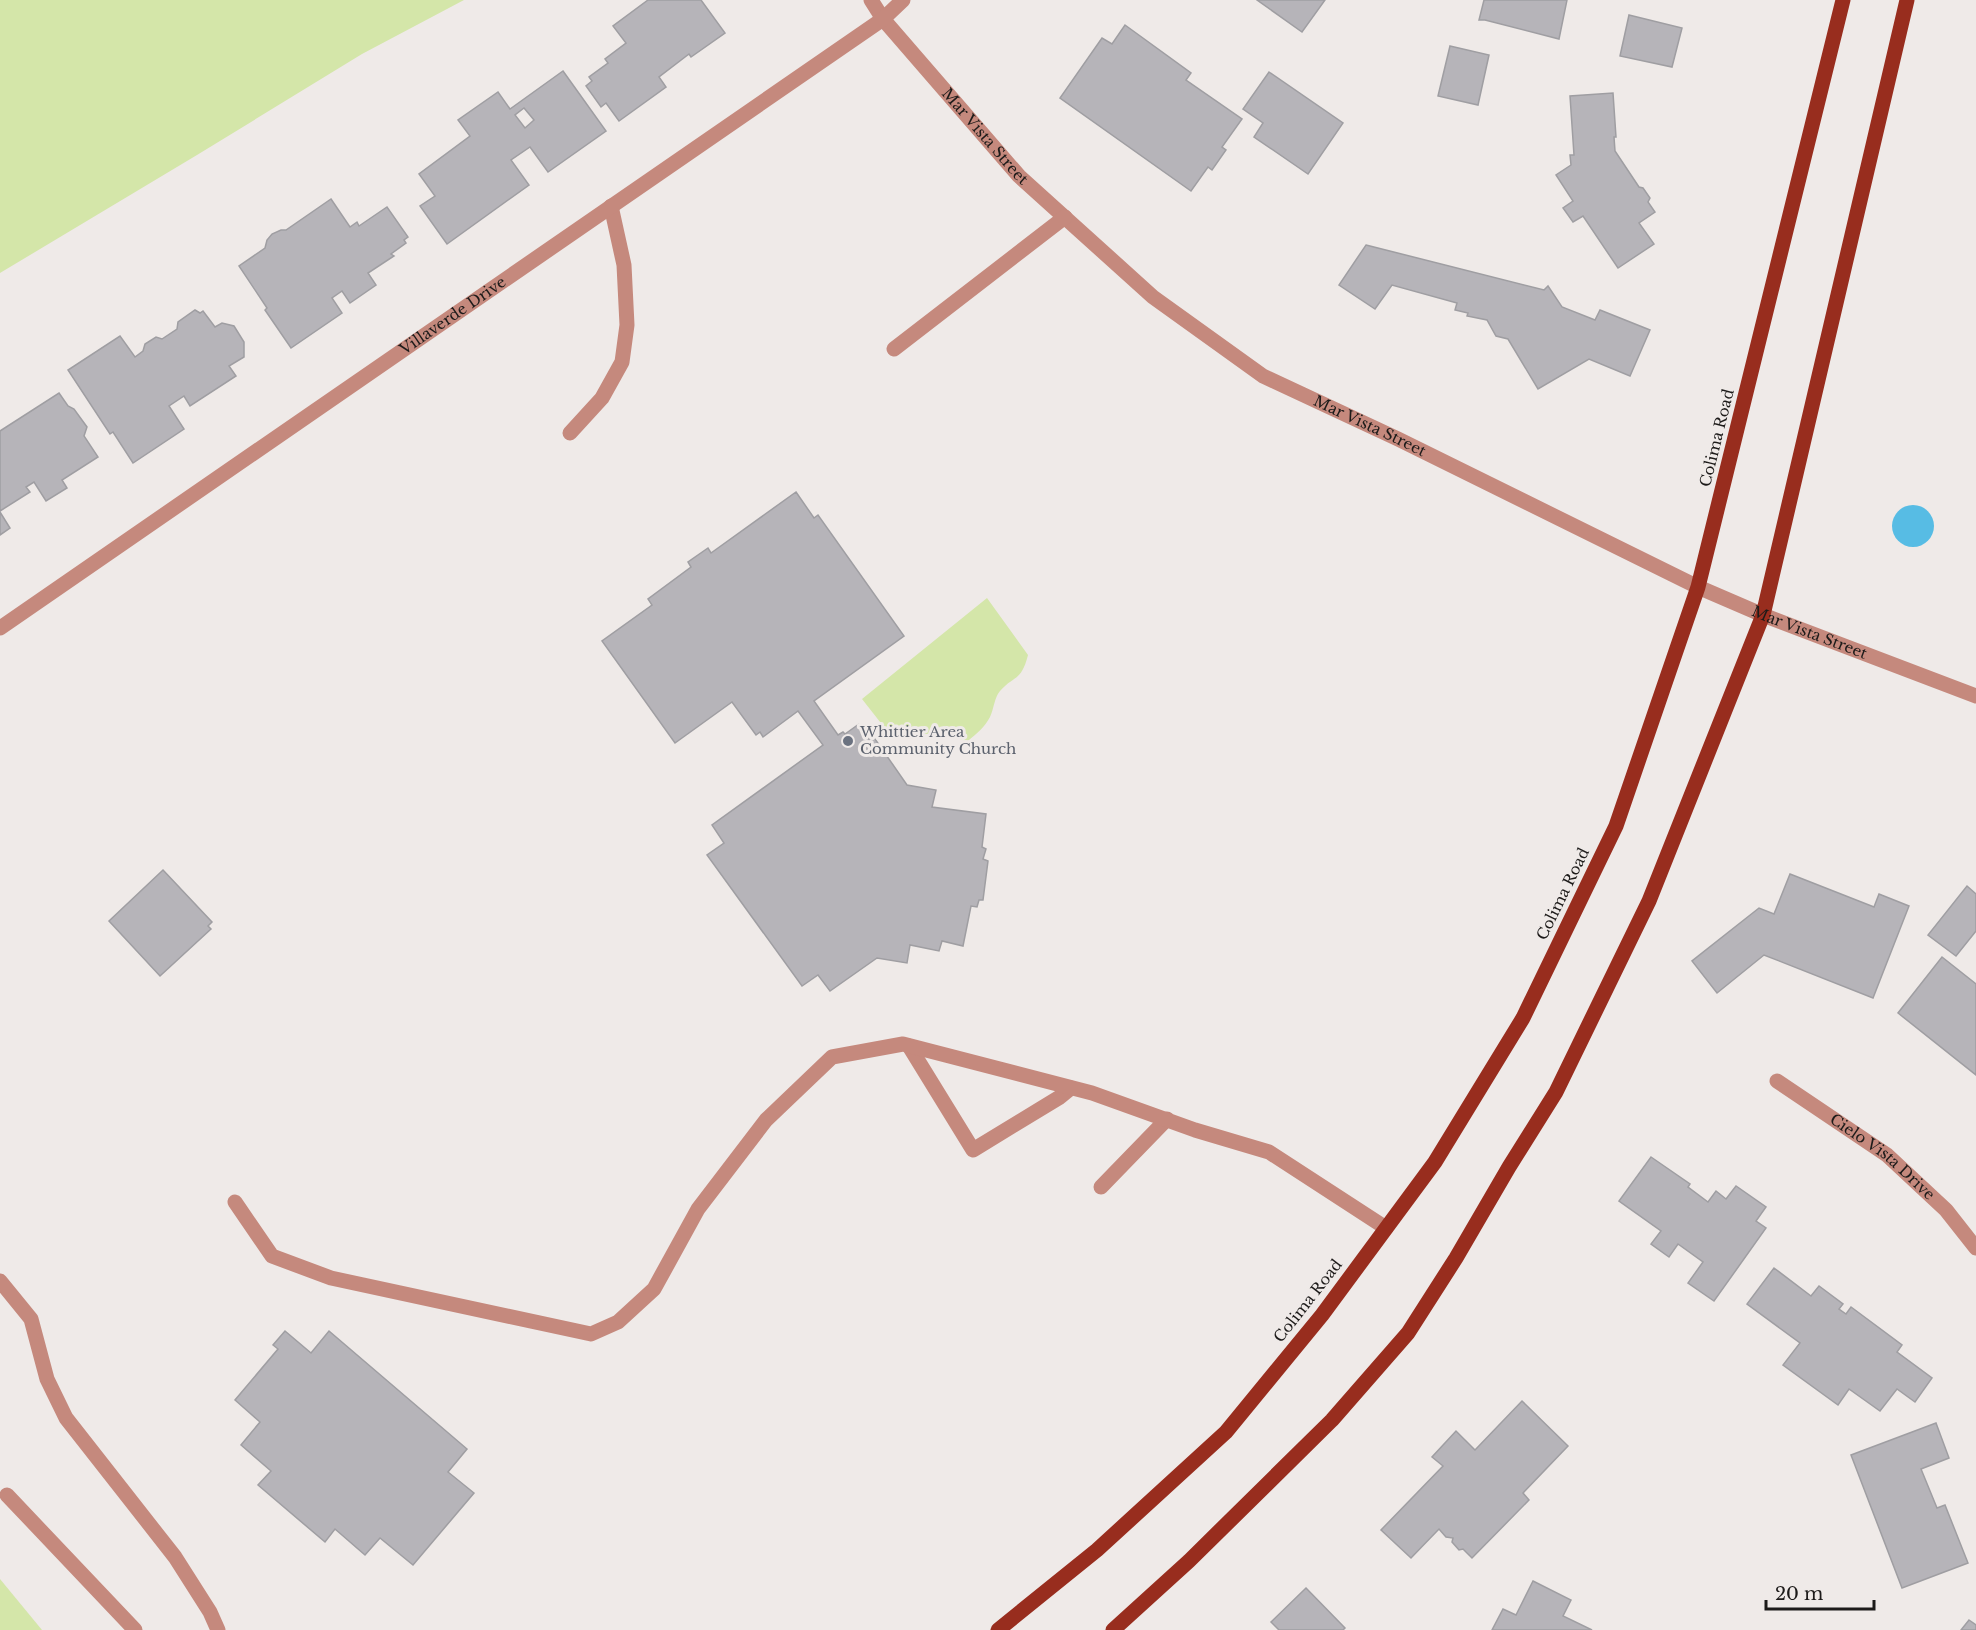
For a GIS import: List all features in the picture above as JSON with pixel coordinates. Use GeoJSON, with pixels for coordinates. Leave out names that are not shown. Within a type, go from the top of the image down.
{"type":"FeatureCollection","features":[{"type":"Feature","properties":{"kind":"main road","name":"Colima Road"},"geometry":{"type":"LineString","coordinates":[[998,1630],[1097,1550],[1226,1432],[1322,1315],[1435,1162],[1523,1018],[1617,826],[1698,587],[1843,0]]}},
{"type":"Feature","properties":{"kind":"main road"},"geometry":{"type":"LineString","coordinates":[[1113,1630],[1189,1561],[1332,1420],[1408,1333],[1556,1092],[1649,901],[1763,615],[1907,0]]}},
{"type":"Feature","properties":{"kind":"street","name":"Mar Vista Street"},"geometry":{"type":"LineString","coordinates":[[871,0],[883,19],[1019,176],[1153,297],[1263,376],[1398,439],[1698,587],[1763,615],[1976,696]]}},
{"type":"Feature","properties":{"kind":"street","name":"Villaverde Drive"},"geometry":{"type":"LineString","coordinates":[[0,628],[883,19],[903,0]]}},
{"type":"Feature","properties":{"kind":"street"},"geometry":{"type":"LineString","coordinates":[[570,433],[602,398],[622,362],[627,325],[624,265],[611,206]]}},
{"type":"Feature","properties":{"kind":"street"},"geometry":{"type":"LineString","coordinates":[[894,349],[1065,217]]}},
{"type":"Feature","properties":{"kind":"street"},"geometry":{"type":"LineString","coordinates":[[235,1202],[272,1256],[330,1278],[591,1334],[618,1322],[654,1289],[698,1209],[759,1128],[832,1057],[903,1044],[1092,1093],[1195,1130],[1269,1152],[1386,1228]]}},
{"type":"Feature","properties":{"kind":"street"},"geometry":{"type":"LineString","coordinates":[[909,1046],[973,1150],[1071,1088]]}},
{"type":"Feature","properties":{"kind":"street","name":"Cielo Vista Drive"},"geometry":{"type":"LineString","coordinates":[[1777,1081],[1887,1155],[1946,1210],[1976,1248]]}},
{"type":"Feature","properties":{"kind":"street"},"geometry":{"type":"LineString","coordinates":[[1101,1187],[1167,1119]]}},
{"type":"Feature","properties":{"kind":"street"},"geometry":{"type":"LineString","coordinates":[[0,1281],[31,1319],[47,1379],[66,1418],[175,1557],[210,1612],[218,1630]]}},
{"type":"Feature","properties":{"kind":"street"},"geometry":{"type":"LineString","coordinates":[[7,1495],[135,1630]]}},
{"type":"Feature","properties":{"kind":"green space"},"geometry":{"type":"Polygon","coordinates":[[[0,0],[464,0],[362,54],[0,273],[0,0]]]}},
{"type":"Feature","properties":{"kind":"green space"},"geometry":{"type":"Polygon","coordinates":[[[987,598],[1028,655],[1020,674],[998,694],[986,724],[968,741],[884,727],[862,699],[987,598]]]}},
{"type":"Feature","properties":{"kind":"green space"},"geometry":{"type":"Polygon","coordinates":[[[0,1579],[42,1630],[0,1630],[0,1579]]]}},
{"type":"Feature","properties":{"kind":"water"},"geometry":{"type":"Polygon","coordinates":[[[1913,505],[1928,511],[1934,526],[1928,541],[1913,547],[1898,541],[1892,526],[1898,511],[1913,505]]]}},
{"type":"Feature","properties":{"kind":"building"},"geometry":{"type":"Polygon","coordinates":[[[648,0],[701,0],[725,33],[691,57],[689,54],[659,77],[666,87],[619,121],[606,103],[601,107],[586,86],[592,81],[589,77],[608,63],[605,59],[626,43],[613,26],[648,0]]]}},
{"type":"Feature","properties":{"kind":"building"},"geometry":{"type":"Polygon","coordinates":[[[1257,0],[1325,0],[1302,32],[1257,0]]]}},
{"type":"Feature","properties":{"kind":"building"},"geometry":{"type":"Polygon","coordinates":[[[1484,0],[1567,0],[1559,39],[1479,20],[1484,0]]]}},
{"type":"Feature","properties":{"kind":"building"},"geometry":{"type":"Polygon","coordinates":[[[1629,15],[1682,28],[1672,67],[1620,56],[1629,15]]]}},
{"type":"Feature","properties":{"kind":"building"},"geometry":{"type":"Polygon","coordinates":[[[1125,25],[1191,73],[1186,80],[1242,119],[1222,147],[1226,150],[1212,170],[1208,167],[1191,191],[1060,98],[1102,38],[1112,44],[1125,25]]]}},
{"type":"Feature","properties":{"kind":"building"},"geometry":{"type":"Polygon","coordinates":[[[1450,46],[1489,55],[1478,105],[1438,96],[1450,46]]]}},
{"type":"Feature","properties":{"kind":"building"},"geometry":{"type":"Polygon","coordinates":[[[563,71],[606,131],[548,172],[530,147],[511,160],[529,185],[447,244],[420,206],[435,196],[419,174],[470,136],[458,120],[498,92],[510,109],[563,71]],[[524,108],[515,115],[525,128],[534,120],[524,108]]]}},
{"type":"Feature","properties":{"kind":"building"},"geometry":{"type":"Polygon","coordinates":[[[1269,72],[1343,123],[1308,174],[1254,137],[1263,123],[1243,109],[1269,72]]]}},
{"type":"Feature","properties":{"kind":"building"},"geometry":{"type":"Polygon","coordinates":[[[1613,93],[1615,151],[1639,187],[1643,188],[1650,198],[1648,202],[1655,212],[1639,223],[1654,244],[1618,268],[1583,216],[1573,222],[1563,208],[1573,201],[1556,175],[1571,165],[1570,155],[1574,155],[1570,96],[1613,93]]]}},
{"type":"Feature","properties":{"kind":"building"},"geometry":{"type":"Polygon","coordinates":[[[331,199],[350,227],[357,222],[359,226],[387,207],[408,237],[404,240],[406,243],[391,254],[394,256],[368,273],[376,285],[350,303],[342,291],[332,298],[342,313],[291,348],[239,266],[265,248],[272,234],[286,230],[331,199]]]}},
{"type":"Feature","properties":{"kind":"building"},"geometry":{"type":"Polygon","coordinates":[[[1366,245],[1544,290],[1548,286],[1562,307],[1595,320],[1600,310],[1650,330],[1630,376],[1589,359],[1538,389],[1508,339],[1496,336],[1487,320],[1467,316],[1468,313],[1455,310],[1457,303],[1392,285],[1375,309],[1339,285],[1366,245]]]}},
{"type":"Feature","properties":{"kind":"building"},"geometry":{"type":"Polygon","coordinates":[[[195,310],[200,313],[203,311],[215,327],[222,323],[234,326],[244,342],[244,357],[229,366],[236,376],[190,406],[184,396],[169,406],[184,429],[133,463],[113,432],[110,434],[68,370],[120,336],[135,357],[143,351],[145,344],[156,337],[162,339],[177,329],[178,322],[195,310]]]}},
{"type":"Feature","properties":{"kind":"building"},"geometry":{"type":"Polygon","coordinates":[[[59,393],[87,427],[84,436],[98,457],[62,480],[67,488],[46,501],[34,482],[26,487],[30,492],[0,511],[0,431],[59,393]]]}},
{"type":"Feature","properties":{"kind":"building","name":"Whittier Area Community Church"},"geometry":{"type":"Polygon","coordinates":[[[796,492],[814,518],[818,515],[904,636],[814,701],[838,735],[843,732],[845,734],[859,724],[869,739],[873,736],[907,785],[936,790],[932,807],[986,814],[982,847],[986,849],[983,859],[988,861],[983,900],[979,900],[977,907],[971,906],[963,946],[942,941],[939,951],[910,945],[907,963],[877,958],[830,991],[818,975],[802,986],[707,855],[724,843],[712,825],[823,745],[798,711],[763,737],[760,732],[756,735],[732,702],[675,743],[602,641],[652,605],[648,599],[691,567],[688,562],[708,548],[711,553],[796,492]]]}},
{"type":"Feature","properties":{"kind":"building"},"geometry":{"type":"Polygon","coordinates":[[[0,512],[10,528],[0,535],[0,512]]]}},
{"type":"Feature","properties":{"kind":"building"},"geometry":{"type":"Polygon","coordinates":[[[163,870],[212,922],[208,926],[211,929],[160,976],[109,921],[163,870]]]}},
{"type":"Feature","properties":{"kind":"building"},"geometry":{"type":"Polygon","coordinates":[[[1790,874],[1874,907],[1879,894],[1909,906],[1873,998],[1764,955],[1717,993],[1692,961],[1759,908],[1774,914],[1790,874]]]}},
{"type":"Feature","properties":{"kind":"building"},"geometry":{"type":"Polygon","coordinates":[[[1967,886],[1976,894],[1976,931],[1956,956],[1928,935],[1967,886]]]}},
{"type":"Feature","properties":{"kind":"building"},"geometry":{"type":"Polygon","coordinates":[[[1942,957],[1976,984],[1976,1075],[1898,1013],[1942,957]]]}},
{"type":"Feature","properties":{"kind":"building"},"geometry":{"type":"Polygon","coordinates":[[[1651,1157],[1690,1184],[1688,1187],[1708,1202],[1716,1191],[1726,1199],[1736,1186],[1766,1207],[1756,1221],[1766,1228],[1714,1301],[1688,1283],[1703,1262],[1678,1244],[1669,1257],[1651,1244],[1661,1231],[1619,1201],[1651,1157]]]}},
{"type":"Feature","properties":{"kind":"building"},"geometry":{"type":"Polygon","coordinates":[[[1774,1268],[1811,1296],[1819,1286],[1843,1304],[1839,1309],[1846,1314],[1851,1307],[1902,1345],[1897,1352],[1932,1378],[1915,1402],[1897,1389],[1880,1411],[1849,1389],[1838,1405],[1783,1365],[1800,1343],[1747,1304],[1774,1268]]]}},
{"type":"Feature","properties":{"kind":"building"},"geometry":{"type":"Polygon","coordinates":[[[285,1331],[311,1353],[329,1331],[467,1449],[448,1472],[474,1493],[413,1565],[380,1538],[365,1555],[335,1529],[325,1542],[258,1485],[271,1471],[241,1445],[260,1422],[235,1400],[278,1349],[273,1345],[285,1331]]]}},
{"type":"Feature","properties":{"kind":"building"},"geometry":{"type":"Polygon","coordinates":[[[1522,1401],[1568,1446],[1523,1493],[1529,1500],[1472,1558],[1463,1549],[1459,1550],[1452,1542],[1453,1538],[1446,1537],[1439,1529],[1411,1558],[1381,1530],[1443,1466],[1432,1457],[1456,1431],[1475,1450],[1522,1401]]]}},
{"type":"Feature","properties":{"kind":"building"},"geometry":{"type":"Polygon","coordinates":[[[1936,1423],[1949,1458],[1921,1469],[1937,1508],[1945,1505],[1968,1563],[1902,1588],[1851,1455],[1936,1423]]]}},
{"type":"Feature","properties":{"kind":"building"},"geometry":{"type":"Polygon","coordinates":[[[1533,1581],[1571,1600],[1563,1616],[1592,1630],[1492,1630],[1503,1609],[1516,1615],[1533,1581]]]}},
{"type":"Feature","properties":{"kind":"building"},"geometry":{"type":"Polygon","coordinates":[[[1306,1588],[1345,1628],[1343,1630],[1279,1630],[1271,1622],[1306,1588]]]}},
{"type":"Feature","properties":{"kind":"building"},"geometry":{"type":"Polygon","coordinates":[[[1969,1620],[1976,1625],[1976,1630],[1961,1630],[1969,1620]]]}},
{"type":"Feature","properties":{"kind":"place","name":"Whittier Area Community Church"},"geometry":{"type":"Point","coordinates":[848,741]}}]}
